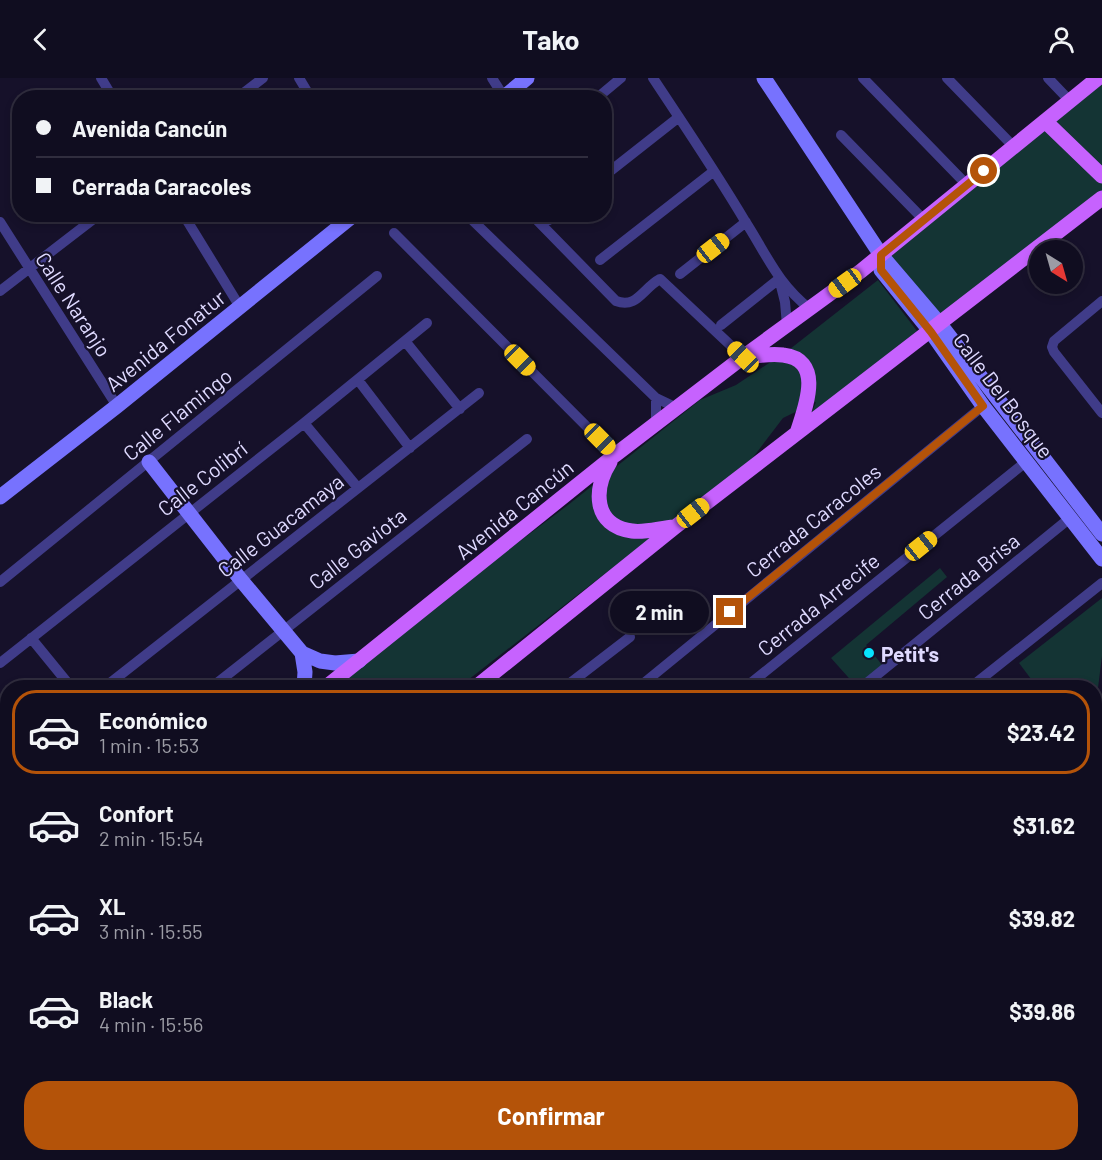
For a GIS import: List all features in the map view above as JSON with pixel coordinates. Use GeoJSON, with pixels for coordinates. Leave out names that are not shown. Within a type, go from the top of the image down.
{"type":"FeatureCollection","features":[{"type":"Feature","properties":{"kind":"main road","name":"Avenida Cancún"},"geometry":{"type":"LineString","coordinates":[[335,680],[615,455],[881,255],[1098,78]]}},
{"type":"Feature","properties":{"kind":"main road"},"geometry":{"type":"LineString","coordinates":[[1045,122],[1102,176]]}},
{"type":"Feature","properties":{"kind":"main road"},"geometry":{"type":"LineString","coordinates":[[485,680],[675,527],[1102,198]]}},
{"type":"Feature","properties":{"kind":"main road"},"geometry":{"type":"LineString","coordinates":[[743,357],[783,355],[794,358],[804,367],[809,381],[808,399],[797,433]]}},
{"type":"Feature","properties":{"kind":"main road"},"geometry":{"type":"LineString","coordinates":[[615,455],[600,485],[599,503],[604,515],[619,528],[629,531],[640,532],[675,527]]}},
{"type":"Feature","properties":{"kind":"street"},"geometry":{"type":"LineString","coordinates":[[247,90],[263,78]]}},
{"type":"Feature","properties":{"kind":"street"},"geometry":{"type":"LineString","coordinates":[[512,90],[527,78]]}},
{"type":"Feature","properties":{"kind":"street"},"geometry":{"type":"LineString","coordinates":[[607,90],[621,78]]}},
{"type":"Feature","properties":{"kind":"street"},"geometry":{"type":"LineString","coordinates":[[653,78],[746,222],[779,279],[795,297],[810,309]]}},
{"type":"Feature","properties":{"kind":"street","name":"Calle Del Bosque"},"geometry":{"type":"LineString","coordinates":[[764,78],[881,255],[935,328],[1102,534]]}},
{"type":"Feature","properties":{"kind":"street"},"geometry":{"type":"LineString","coordinates":[[863,78],[968,184]]}},
{"type":"Feature","properties":{"kind":"street"},"geometry":{"type":"LineString","coordinates":[[947,78],[1014,147]]}},
{"type":"Feature","properties":{"kind":"street"},"geometry":{"type":"LineString","coordinates":[[1048,78],[1070,101]]}},
{"type":"Feature","properties":{"kind":"street"},"geometry":{"type":"LineString","coordinates":[[612,170],[679,117]]}},
{"type":"Feature","properties":{"kind":"street"},"geometry":{"type":"LineString","coordinates":[[841,135],[924,220]]}},
{"type":"Feature","properties":{"kind":"street"},"geometry":{"type":"LineString","coordinates":[[600,260],[714,171]]}},
{"type":"Feature","properties":{"kind":"street","name":"Calle Naranjo"},"geometry":{"type":"LineString","coordinates":[[0,222],[117,406]]}},
{"type":"Feature","properties":{"kind":"street"},"geometry":{"type":"LineString","coordinates":[[0,291],[89,222]]}},
{"type":"Feature","properties":{"kind":"street"},"geometry":{"type":"LineString","coordinates":[[188,222],[240,307]]}},
{"type":"Feature","properties":{"kind":"street","name":"Avenida Fonatur"},"geometry":{"type":"LineString","coordinates":[[0,496],[117,406],[345,222]]}},
{"type":"Feature","properties":{"kind":"street"},"geometry":{"type":"LineString","coordinates":[[474,222],[656,398],[677,408]]}},
{"type":"Feature","properties":{"kind":"street"},"geometry":{"type":"LineString","coordinates":[[539,222],[616,301],[625,305],[634,302],[660,279],[743,357]]}},
{"type":"Feature","properties":{"kind":"street"},"geometry":{"type":"LineString","coordinates":[[680,274],[746,222]]}},
{"type":"Feature","properties":{"kind":"street"},"geometry":{"type":"LineString","coordinates":[[394,233],[615,455]]}},
{"type":"Feature","properties":{"kind":"street","name":"Calle Flamingo"},"geometry":{"type":"LineString","coordinates":[[0,582],[377,276]]}},
{"type":"Feature","properties":{"kind":"street"},"geometry":{"type":"LineString","coordinates":[[722,325],[779,279]]}},
{"type":"Feature","properties":{"kind":"street"},"geometry":{"type":"LineString","coordinates":[[779,279],[785,302],[787,325]]}},
{"type":"Feature","properties":{"kind":"street"},"geometry":{"type":"LineString","coordinates":[[1102,301],[1054,341],[1052,347],[1102,413]]}},
{"type":"Feature","properties":{"kind":"street","name":"Calle Colibrí"},"geometry":{"type":"LineString","coordinates":[[0,663],[427,323]]}},
{"type":"Feature","properties":{"kind":"street","name":"Calle Del Bosque"},"geometry":{"type":"LineString","coordinates":[[935,328],[983,406],[1102,559]]}},
{"type":"Feature","properties":{"kind":"street"},"geometry":{"type":"LineString","coordinates":[[405,341],[460,409]]}},
{"type":"Feature","properties":{"kind":"street"},"geometry":{"type":"LineString","coordinates":[[357,380],[410,448]]}},
{"type":"Feature","properties":{"kind":"street","name":"Calle Guacamaya"},"geometry":{"type":"LineString","coordinates":[[114,680],[479,393]]}},
{"type":"Feature","properties":{"kind":"street"},"geometry":{"type":"LineString","coordinates":[[1093,401],[1102,393]]}},
{"type":"Feature","properties":{"kind":"street"},"geometry":{"type":"LineString","coordinates":[[656,398],[656,424]]}},
{"type":"Feature","properties":{"kind":"street","name":"Cerrada Caracoles"},"geometry":{"type":"LineString","coordinates":[[648,680],[983,406]]}},
{"type":"Feature","properties":{"kind":"street"},"geometry":{"type":"LineString","coordinates":[[304,423],[358,488]]}},
{"type":"Feature","properties":{"kind":"street","name":"Calle Gaviota"},"geometry":{"type":"LineString","coordinates":[[221,680],[527,439]]}},
{"type":"Feature","properties":{"kind":"street","name":"Cerrada Arrecife"},"geometry":{"type":"LineString","coordinates":[[755,680],[1027,461]]}},
{"type":"Feature","properties":{"kind":"street"},"geometry":{"type":"LineString","coordinates":[[149,462],[241,580],[302,653],[320,661],[335,663],[359,661]]}},
{"type":"Feature","properties":{"kind":"street","name":"Cerrada Brisa"},"geometry":{"type":"LineString","coordinates":[[871,680],[1071,518]]}},
{"type":"Feature","properties":{"kind":"street"},"geometry":{"type":"LineString","coordinates":[[981,680],[1102,583]]}},
{"type":"Feature","properties":{"kind":"street"},"geometry":{"type":"LineString","coordinates":[[575,680],[630,637]]}},
{"type":"Feature","properties":{"kind":"street"},"geometry":{"type":"LineString","coordinates":[[31,638],[65,680]]}},
{"type":"Feature","properties":{"kind":"street"},"geometry":{"type":"LineString","coordinates":[[302,653],[304,680]]}},
{"type":"Feature","properties":{"kind":"green space"},"geometry":{"type":"Polygon","coordinates":[[[1102,78],[1102,196],[1046,240],[1029,240],[1029,254],[940,324],[881,255],[1102,78]]]}},
{"type":"Feature","properties":{"kind":"green space"},"geometry":{"type":"Polygon","coordinates":[[[878,280],[917,331],[811,414],[816,402],[783,418],[751,460],[468,680],[335,680],[568,505],[700,400],[736,385],[790,349],[878,280]]]}},
{"type":"Feature","properties":{"kind":"green space"},"geometry":{"type":"Polygon","coordinates":[[[940,568],[947,577],[866,645],[883,666],[864,680],[851,680],[831,658],[940,568]]]}},
{"type":"Feature","properties":{"kind":"green space"},"geometry":{"type":"Polygon","coordinates":[[[1102,598],[1102,656],[1099,680],[1032,680],[1019,663],[1102,598]]]}},
{"type":"Feature","properties":{"kind":"place","name":"Petit's"},"geometry":{"type":"Point","coordinates":[869,653]}},
{"type":"Feature","properties":{"kind":"route"},"geometry":{"type":"LineString","coordinates":[[730,612],[983,406],[931,332],[881,270],[880,263],[881,255],[984,171]]}}]}
